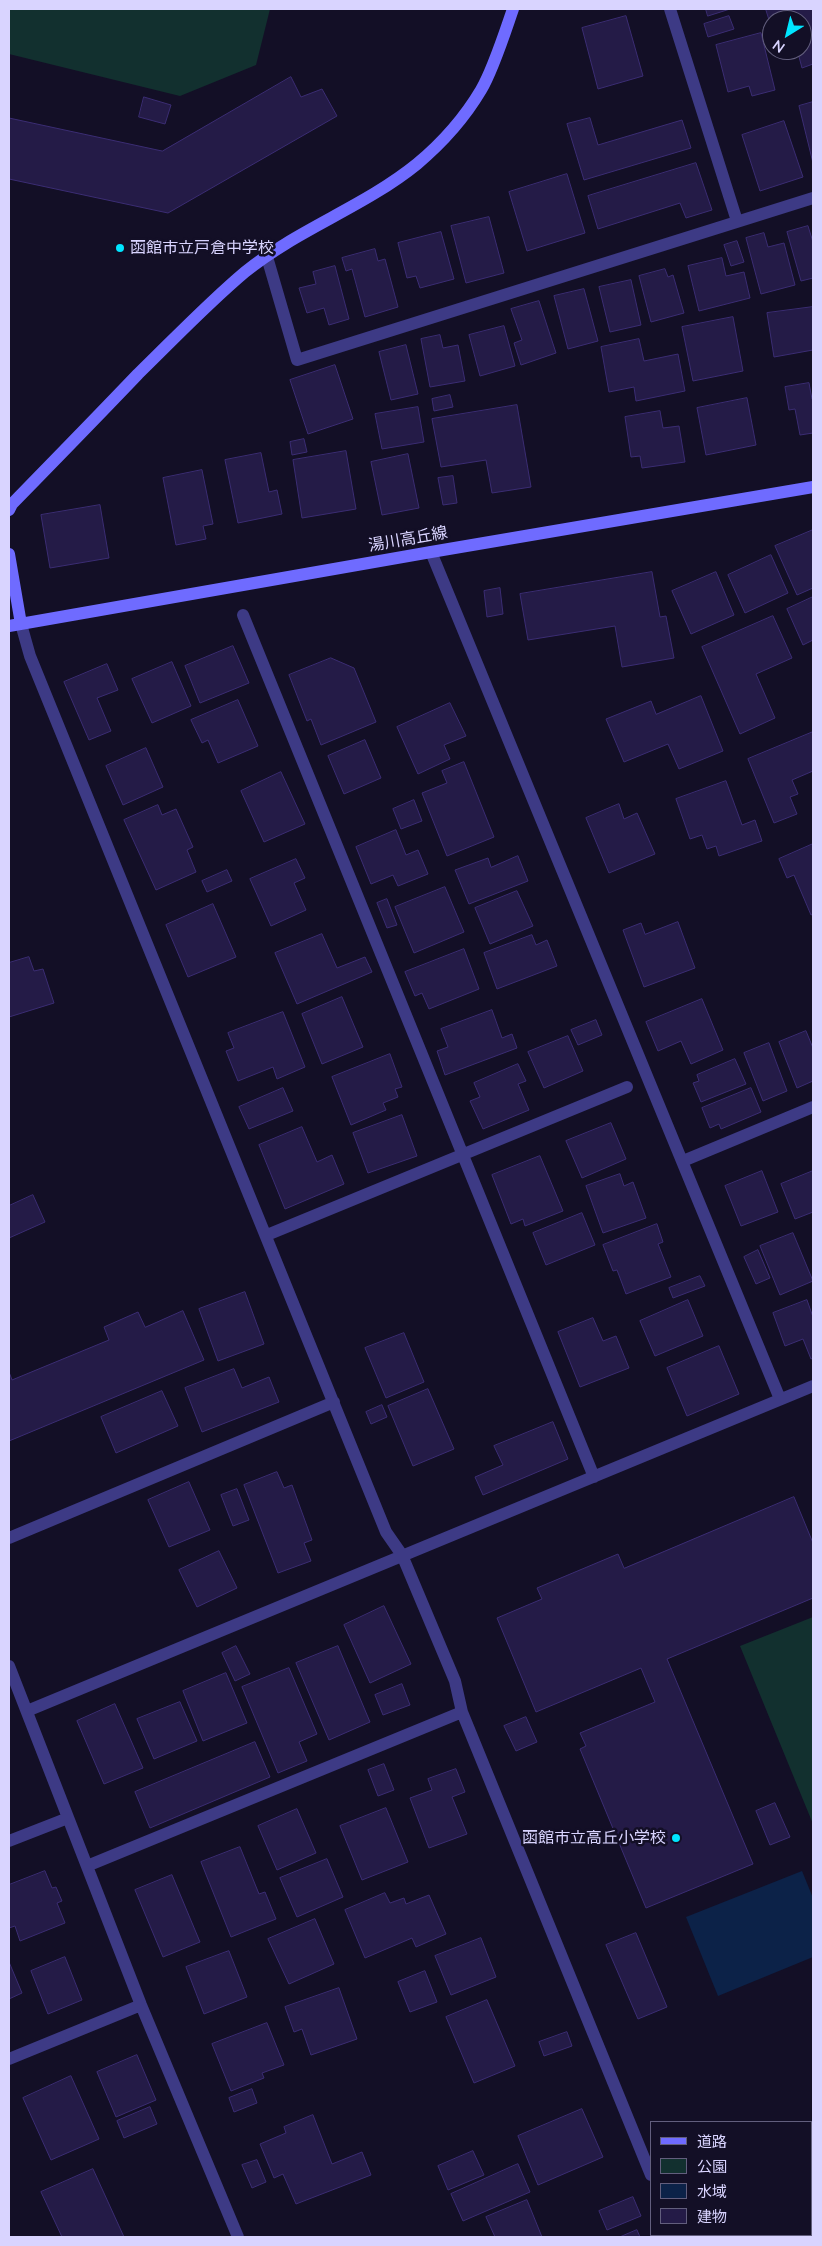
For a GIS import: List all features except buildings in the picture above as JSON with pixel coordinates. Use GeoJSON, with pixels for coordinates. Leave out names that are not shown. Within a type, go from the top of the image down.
{"type":"FeatureCollection","features":[{"type":"Feature","properties":{"kind":"street"},"geometry":{"type":"LineString","coordinates":[[9,510],[12,504],[55,459],[170,342],[246,272],[289,241],[390,184],[418,164],[442,141],[460,120],[482,88],[513,9]]}},
{"type":"Feature","properties":{"kind":"street"},"geometry":{"type":"LineString","coordinates":[[670,9],[737,221]]}},
{"type":"Feature","properties":{"kind":"street"},"geometry":{"type":"LineString","coordinates":[[267,256],[298,360],[714,231],[737,221],[813,198]]}},
{"type":"Feature","properties":{"kind":"street","name":"湯川高丘線"},"geometry":{"type":"LineString","coordinates":[[15,625],[813,487]]}},
{"type":"Feature","properties":{"kind":"street"},"geometry":{"type":"LineString","coordinates":[[431,552],[780,1399]]}},
{"type":"Feature","properties":{"kind":"street"},"geometry":{"type":"LineString","coordinates":[[9,554],[15,625],[30,656],[267,1235],[386,1532],[402,1555],[455,1681],[462,1712],[650,2173]]}},
{"type":"Feature","properties":{"kind":"street"},"geometry":{"type":"LineString","coordinates":[[243,614],[594,1477]]}},
{"type":"Feature","properties":{"kind":"street"},"geometry":{"type":"LineString","coordinates":[[267,1235],[627,1087]]}},
{"type":"Feature","properties":{"kind":"street"},"geometry":{"type":"LineString","coordinates":[[683,1161],[813,1107]]}},
{"type":"Feature","properties":{"kind":"street"},"geometry":{"type":"LineString","coordinates":[[27,1711],[813,1386]]}},
{"type":"Feature","properties":{"kind":"street"},"geometry":{"type":"LineString","coordinates":[[9,1538],[334,1402]]}},
{"type":"Feature","properties":{"kind":"street"},"geometry":{"type":"LineString","coordinates":[[9,1666],[141,2005],[238,2237]]}},
{"type":"Feature","properties":{"kind":"street"},"geometry":{"type":"LineString","coordinates":[[86,1866],[462,1712]]}},
{"type":"Feature","properties":{"kind":"street"},"geometry":{"type":"LineString","coordinates":[[9,1841],[68,1818]]}},
{"type":"Feature","properties":{"kind":"street"},"geometry":{"type":"LineString","coordinates":[[9,2059],[141,2005]]}},
{"type":"Feature","properties":{"kind":"green space"},"geometry":{"type":"Polygon","coordinates":[[[9,9],[270,9],[256,65],[180,96],[9,54],[9,9]]]}},
{"type":"Feature","properties":{"kind":"green space"},"geometry":{"type":"Polygon","coordinates":[[[813,1617],[813,1824],[740,1646],[813,1617]]]}},
{"type":"Feature","properties":{"kind":"water"},"geometry":{"type":"Polygon","coordinates":[[[802,1871],[813,1898],[813,1957],[718,1996],[686,1917],[802,1871]]]}},
{"type":"Feature","properties":{"kind":"place","name":"函館市立戸倉中学校"},"geometry":{"type":"Point","coordinates":[120,248]}},
{"type":"Feature","properties":{"kind":"place","name":"函館市立高丘小学校"},"geometry":{"type":"Point","coordinates":[676,1838]}}]}
